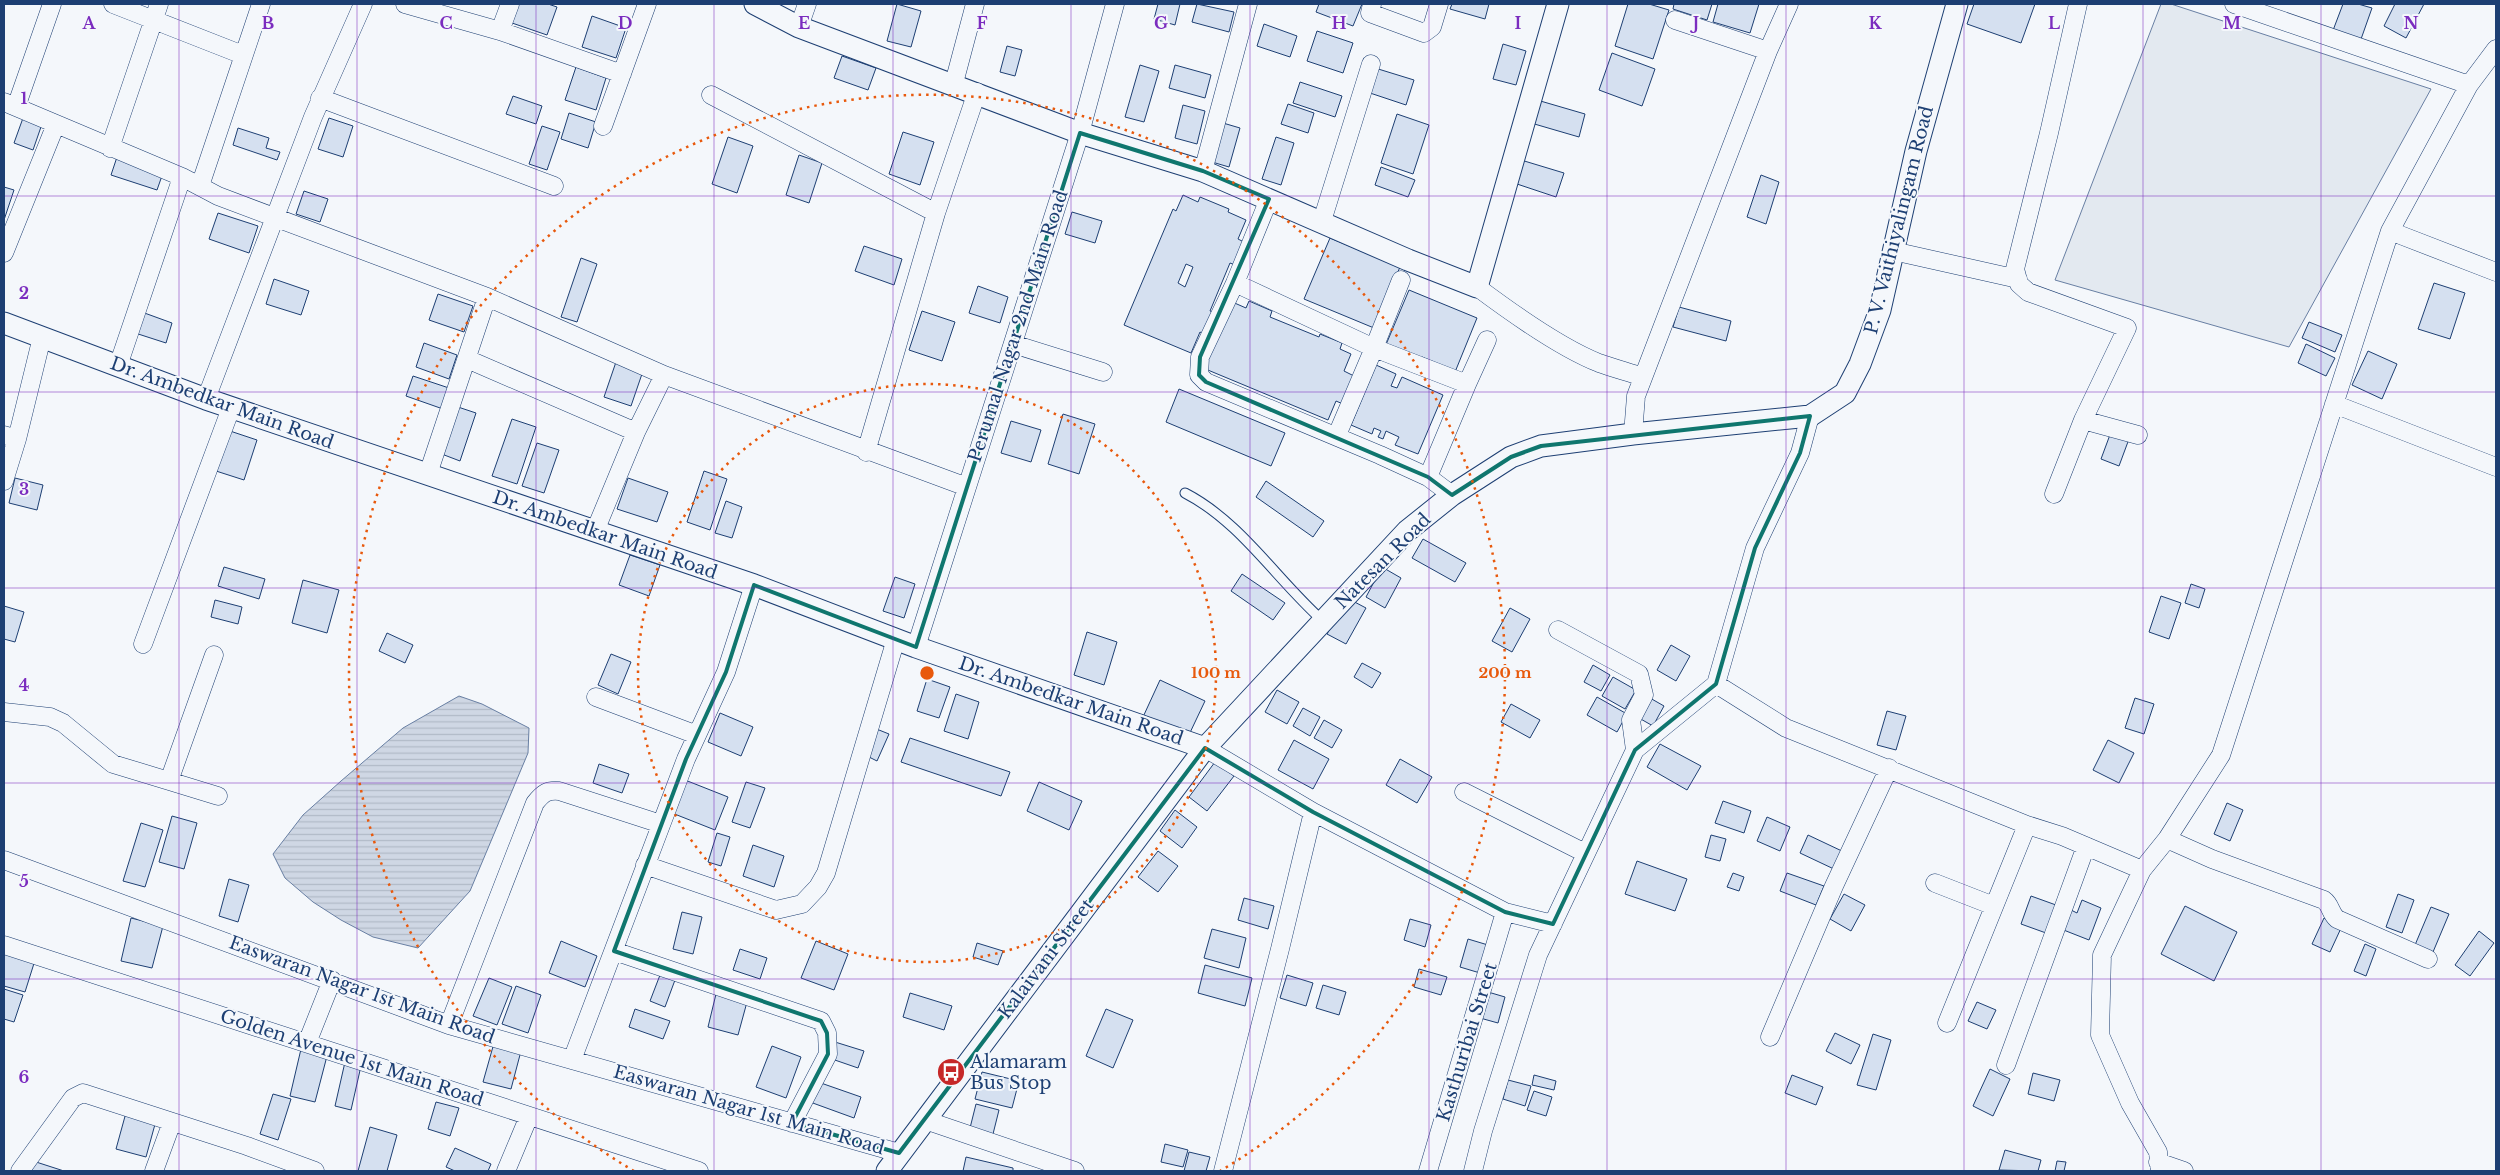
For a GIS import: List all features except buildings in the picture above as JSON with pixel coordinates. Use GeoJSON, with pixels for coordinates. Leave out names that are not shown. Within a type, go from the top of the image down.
{"type":"FeatureCollection","features":[{"type":"Feature","properties":{"kind":"street"},"geometry":{"type":"LineString","coordinates":[[52,4],[10,105],[182,177],[218,196],[487,297],[664,375],[866,452],[967,487]]}},
{"type":"Feature","properties":{"kind":"street"},"geometry":{"type":"LineString","coordinates":[[113,4],[156,12],[243,55]]}},
{"type":"Feature","properties":{"kind":"street"},"geometry":{"type":"LineString","coordinates":[[200,186],[261,4]]}},
{"type":"Feature","properties":{"kind":"street"},"geometry":{"type":"LineString","coordinates":[[206,399],[320,98],[363,4]]}},
{"type":"Feature","properties":{"kind":"street"},"geometry":{"type":"LineString","coordinates":[[405,4],[500,32],[622,74]]}},
{"type":"Feature","properties":{"kind":"street"},"geometry":{"type":"LineString","coordinates":[[500,32],[510,4]]}},
{"type":"Feature","properties":{"kind":"street"},"geometry":{"type":"LineString","coordinates":[[603,126],[647,4]]}},
{"type":"Feature","properties":{"kind":"street"},"geometry":{"type":"LineString","coordinates":[[755,4],[800,27],[954,83],[1080,133],[1203,171],[1322,221],[1408,260],[1477,287],[1503,306],[1597,362],[1643,377]]}},
{"type":"Feature","properties":{"kind":"street"},"geometry":{"type":"LineString","coordinates":[[800,27],[807,4]]}},
{"type":"Feature","properties":{"kind":"street"},"geometry":{"type":"LineString","coordinates":[[954,83],[975,4]]}},
{"type":"Feature","properties":{"kind":"street","name":"Perumal Nagar 2nd Main Road"},"geometry":{"type":"LineString","coordinates":[[645,866],[776,910],[802,904],[809,898],[826,873],[906,643],[967,487],[1080,133],[1115,4]]}},
{"type":"Feature","properties":{"kind":"street"},"geometry":{"type":"LineString","coordinates":[[1203,171],[1248,4]]}},
{"type":"Feature","properties":{"kind":"street"},"geometry":{"type":"LineString","coordinates":[[1372,4],[1370,13],[1424,33],[1432,27],[1439,4]]}},
{"type":"Feature","properties":{"kind":"street"},"geometry":{"type":"LineString","coordinates":[[1477,287],[1558,4]]}},
{"type":"Feature","properties":{"kind":"street"},"geometry":{"type":"LineString","coordinates":[[1633,434],[1636,396],[1768,51],[1789,4]]}},
{"type":"Feature","properties":{"kind":"street","name":"P. V. Vaithiyalingam Road"},"geometry":{"type":"LineString","coordinates":[[1810,416],[1845,393],[1860,364],[1880,310],[1916,151],[1957,4]]}},
{"type":"Feature","properties":{"kind":"street"},"geometry":{"type":"LineString","coordinates":[[2054,494],[2083,420],[2127,328],[2028,292],[2019,284],[2015,269],[2049,133],[2078,4]]}},
{"type":"Feature","properties":{"kind":"street"},"geometry":{"type":"LineString","coordinates":[[2234,4],[2277,10],[2469,86]]}},
{"type":"Feature","properties":{"kind":"street"},"geometry":{"type":"LineString","coordinates":[[110,148],[156,12]]}},
{"type":"Feature","properties":{"kind":"street"},"geometry":{"type":"LineString","coordinates":[[1675,20],[1768,51]]}},
{"type":"Feature","properties":{"kind":"street"},"geometry":{"type":"LineString","coordinates":[[2184,1171],[2159,1167],[2158,1152],[2130,1103],[2100,1035],[2102,955],[2142,870],[2167,839],[2221,755],[2390,231],[2469,86],[2495,55]]}},
{"type":"Feature","properties":{"kind":"street"},"geometry":{"type":"LineString","coordinates":[[1322,221],[1371,64]]}},
{"type":"Feature","properties":{"kind":"street"},"geometry":{"type":"LineString","coordinates":[[866,452],[936,213],[977,92]]}},
{"type":"Feature","properties":{"kind":"street"},"geometry":{"type":"LineString","coordinates":[[711,95],[936,213]]}},
{"type":"Feature","properties":{"kind":"street"},"geometry":{"type":"LineString","coordinates":[[320,98],[554,186]]}},
{"type":"Feature","properties":{"kind":"street"},"geometry":{"type":"LineString","coordinates":[[4,253],[56,124]]}},
{"type":"Feature","properties":{"kind":"street"},"geometry":{"type":"LineString","coordinates":[[118,366],[182,177]]}},
{"type":"Feature","properties":{"kind":"street"},"geometry":{"type":"LineString","coordinates":[[1268,199],[1235,283],[1200,357],[1199,375],[1206,382],[1337,435],[1428,477],[1452,495]]}},
{"type":"Feature","properties":{"kind":"street"},"geometry":{"type":"LineString","coordinates":[[2390,231],[2496,272]]}},
{"type":"Feature","properties":{"kind":"street"},"geometry":{"type":"LineString","coordinates":[[1893,252],[2018,279]]}},
{"type":"Feature","properties":{"kind":"street"},"geometry":{"type":"LineString","coordinates":[[1337,435],[1401,280]]}},
{"type":"Feature","properties":{"kind":"street"},"geometry":{"type":"LineString","coordinates":[[1235,283],[1374,348],[1467,384]]}},
{"type":"Feature","properties":{"kind":"street"},"geometry":{"type":"LineString","coordinates":[[428,474],[487,297]]}},
{"type":"Feature","properties":{"kind":"street","name":"Dr. Ambedkar Main Road"},"geometry":{"type":"LineString","coordinates":[[4,323],[231,408],[754,585],[906,643],[1205,748]]}},
{"type":"Feature","properties":{"kind":"street"},"geometry":{"type":"LineString","coordinates":[[4,481],[10,437],[42,337]]}},
{"type":"Feature","properties":{"kind":"street"},"geometry":{"type":"LineString","coordinates":[[1428,477],[1487,340]]}},
{"type":"Feature","properties":{"kind":"street"},"geometry":{"type":"LineString","coordinates":[[1013,344],[1103,372]]}},
{"type":"Feature","properties":{"kind":"street"},"geometry":{"type":"LineString","coordinates":[[467,359],[636,432]]}},
{"type":"Feature","properties":{"kind":"street"},"geometry":{"type":"LineString","coordinates":[[595,531],[636,432],[664,375]]}},
{"type":"Feature","properties":{"kind":"street"},"geometry":{"type":"LineString","coordinates":[[2334,404],[2496,466]]}},
{"type":"Feature","properties":{"kind":"street"},"geometry":{"type":"LineString","coordinates":[[143,644],[231,408]]}},
{"type":"Feature","properties":{"kind":"street"},"geometry":{"type":"LineString","coordinates":[[1473,1171],[1483,1131],[1535,964],[1585,853],[1635,750],[1716,684],[1755,548],[1800,453],[1810,416]]}},
{"type":"Feature","properties":{"kind":"street","name":"Natesan Road"},"geometry":{"type":"LineString","coordinates":[[1205,748],[1407,531],[1452,495],[1511,457],[1541,446],[1633,434],[1810,416]]}},
{"type":"Feature","properties":{"kind":"street"},"geometry":{"type":"LineString","coordinates":[[2083,420],[2138,435]]}},
{"type":"Feature","properties":{"kind":"street"},"geometry":{"type":"LineString","coordinates":[[572,1060],[661,824],[697,734],[726,672],[754,585]]}},
{"type":"Feature","properties":{"kind":"street"},"geometry":{"type":"LineString","coordinates":[[1558,630],[1639,674],[1644,695],[1631,720],[1635,750]]}},
{"type":"Feature","properties":{"kind":"street"},"geometry":{"type":"LineString","coordinates":[[169,781],[214,655]]}},
{"type":"Feature","properties":{"kind":"street"},"geometry":{"type":"LineString","coordinates":[[1716,684],[1786,728],[1889,768],[2027,826],[2086,846],[2142,870]]}},
{"type":"Feature","properties":{"kind":"street"},"geometry":{"type":"LineString","coordinates":[[596,697],[697,734]]}},
{"type":"Feature","properties":{"kind":"street"},"geometry":{"type":"LineString","coordinates":[[4,712],[50,717],[63,723],[113,764],[218,796]]}},
{"type":"Feature","properties":{"kind":"street"},"geometry":{"type":"LineString","coordinates":[[1205,748],[1313,812],[1505,912],[1553,924]]}},
{"type":"Feature","properties":{"kind":"street","name":"Kalaivani Street"},"geometry":{"type":"LineString","coordinates":[[887,1171],[1205,748]]}},
{"type":"Feature","properties":{"kind":"street"},"geometry":{"type":"LineString","coordinates":[[1770,1037],[1834,886],[1889,768]]}},
{"type":"Feature","properties":{"kind":"street"},"geometry":{"type":"LineString","coordinates":[[449,1025],[535,803],[542,794],[550,790],[559,791],[661,824]]}},
{"type":"Feature","properties":{"kind":"street"},"geometry":{"type":"LineString","coordinates":[[1464,792],[1585,853]]}},
{"type":"Feature","properties":{"kind":"street"},"geometry":{"type":"LineString","coordinates":[[1223,1171],[1280,950],[1313,812]]}},
{"type":"Feature","properties":{"kind":"street"},"geometry":{"type":"LineString","coordinates":[[1947,1023],[2027,826]]}},
{"type":"Feature","properties":{"kind":"street"},"geometry":{"type":"LineString","coordinates":[[2167,839],[2212,859],[2324,900],[2329,904],[2332,915],[2337,919],[2428,959]]}},
{"type":"Feature","properties":{"kind":"street"},"geometry":{"type":"LineString","coordinates":[[2006,1065],[2086,846]]}},
{"type":"Feature","properties":{"kind":"street","name":"Easwaran Nagar 1st Main Road"},"geometry":{"type":"LineString","coordinates":[[4,860],[332,980],[449,1025],[899,1153]]}},
{"type":"Feature","properties":{"kind":"street"},"geometry":{"type":"LineString","coordinates":[[1935,883],[1994,906]]}},
{"type":"Feature","properties":{"kind":"street","name":"Kasthuribai Street"},"geometry":{"type":"LineString","coordinates":[[1428,1171],[1505,912]]}},
{"type":"Feature","properties":{"kind":"street","name":"Golden Avenue 1st Main Road"},"geometry":{"type":"LineString","coordinates":[[4,945],[699,1171]]}},
{"type":"Feature","properties":{"kind":"street"},"geometry":{"type":"LineString","coordinates":[[614,951],[822,1020],[827,1033],[828,1054],[792,1123]]}},
{"type":"Feature","properties":{"kind":"street"},"geometry":{"type":"LineString","coordinates":[[307,1043],[332,980]]}},
{"type":"Feature","properties":{"kind":"street"},"geometry":{"type":"LineString","coordinates":[[20,1171],[73,1098],[83,1093],[172,1122],[285,1166],[315,1171]]}},
{"type":"Feature","properties":{"kind":"street"},"geometry":{"type":"LineString","coordinates":[[506,1171],[529,1116]]}},
{"type":"Feature","properties":{"kind":"street"},"geometry":{"type":"LineString","coordinates":[[925,1120],[1075,1171]]}},
{"type":"Feature","properties":{"kind":"street"},"geometry":{"type":"LineString","coordinates":[[154,1171],[172,1122]]}},
{"type":"Feature","properties":{"kind":"lane"},"geometry":{"type":"LineString","coordinates":[[1185,493],[1219,515],[1260,555],[1300,601],[1323,622]]}},
{"type":"Feature","properties":{"kind":"highlighted area"},"geometry":{"type":"Polygon","coordinates":[[[1080,133],[1203,171],[1269,199],[1200,357],[1199,375],[1206,382],[1428,477],[1452,495],[1511,457],[1541,446],[1810,416],[1800,453],[1755,548],[1716,684],[1635,750],[1553,924],[1505,912],[1313,812],[1205,748],[899,1153],[792,1123],[828,1054],[827,1033],[821,1021],[614,951],[686,759],[726,672],[754,585],[916,647],[1080,133]]]}},
{"type":"Feature","properties":{"kind":"shaded area"},"geometry":{"type":"Polygon","coordinates":[[[2161,4],[2171,4],[2431,89],[2289,347],[2055,280],[2161,4]]]}},
{"type":"Feature","properties":{"kind":"shaded area"},"geometry":{"type":"Polygon","coordinates":[[[459,696],[482,704],[529,728],[528,753],[470,891],[418,948],[373,937],[313,902],[285,878],[273,854],[303,815],[403,728],[459,696]]]}},
{"type":"Feature","properties":{"kind":"place","name":"Alamaram Bus Stop"},"geometry":{"type":"Point","coordinates":[951,1072]}}]}
